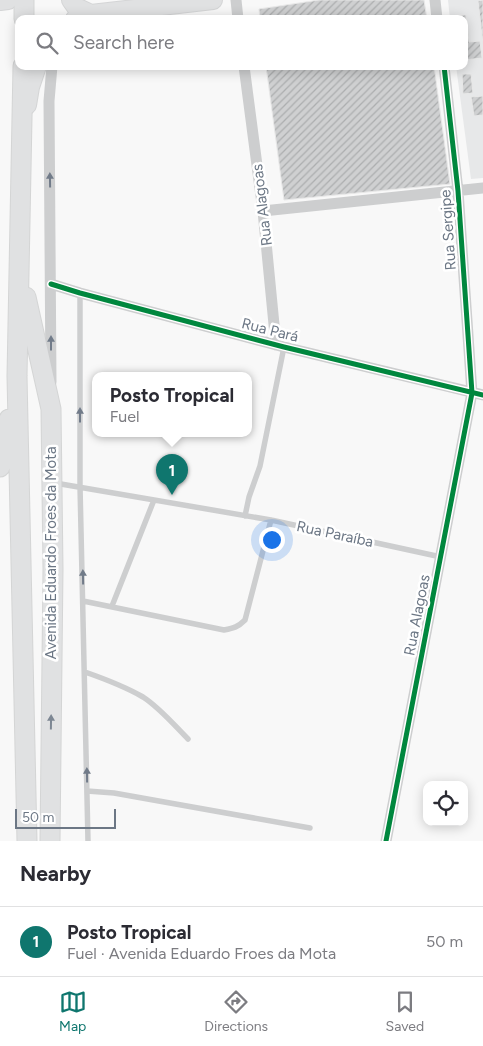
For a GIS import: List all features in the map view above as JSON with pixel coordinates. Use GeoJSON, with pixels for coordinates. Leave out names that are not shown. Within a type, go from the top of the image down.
{"type":"FeatureCollection","features":[{"type":"Feature","properties":{"kind":"highway"},"geometry":{"type":"LineString","coordinates":[[24,0],[24,15]]}},
{"type":"Feature","properties":{"kind":"highway","name":"Avenida Eduardo Froes da Mota"},"geometry":{"type":"LineString","coordinates":[[23,70],[17,376],[27,841]]}},
{"type":"Feature","properties":{"kind":"highway","name":"Avenida Eduardo Froes da Mota"},"geometry":{"type":"LineString","coordinates":[[20,269],[51,409],[53,569],[50,839]]}},
{"type":"Feature","properties":{"kind":"highway"},"geometry":{"type":"LineString","coordinates":[[0,467],[17,376]]}},
{"type":"Feature","properties":{"kind":"main road"},"geometry":{"type":"LineString","coordinates":[[0,1],[8,0]]}},
{"type":"Feature","properties":{"kind":"main road"},"geometry":{"type":"LineString","coordinates":[[70,0],[82,15]]}},
{"type":"Feature","properties":{"kind":"main road"},"geometry":{"type":"LineString","coordinates":[[91,15],[213,0]]}},
{"type":"Feature","properties":{"kind":"main road"},"geometry":{"type":"LineString","coordinates":[[22,128],[30,87],[36,70]]}},
{"type":"Feature","properties":{"kind":"street"},"geometry":{"type":"LineString","coordinates":[[236,0],[238,15]]}},
{"type":"Feature","properties":{"kind":"street"},"geometry":{"type":"LineString","coordinates":[[434,0],[436,15]]}},
{"type":"Feature","properties":{"kind":"street"},"geometry":{"type":"LineString","coordinates":[[51,409],[52,284],[49,101],[52,70]]}},
{"type":"Feature","properties":{"kind":"street","name":"Rua Alagoas"},"geometry":{"type":"LineString","coordinates":[[245,70],[280,346]]}},
{"type":"Feature","properties":{"kind":"street","name":"Rua Sergipe"},"geometry":{"type":"LineString","coordinates":[[444,70],[478,394]]}},
{"type":"Feature","properties":{"kind":"street"},"geometry":{"type":"LineString","coordinates":[[263,212],[483,188]]}},
{"type":"Feature","properties":{"kind":"street","name":"Rua Pará"},"geometry":{"type":"LineString","coordinates":[[52,284],[280,346],[478,394]]}},
{"type":"Feature","properties":{"kind":"street","name":"Rua Alagoas"},"geometry":{"type":"LineString","coordinates":[[386,841],[441,557],[478,394]]}},
{"type":"Feature","properties":{"kind":"lane"},"geometry":{"type":"LineString","coordinates":[[80,293],[80,486],[88,841]]}},
{"type":"Feature","properties":{"kind":"lane"},"geometry":{"type":"LineString","coordinates":[[245,516],[249,497],[260,466],[280,346]]}},
{"type":"Feature","properties":{"kind":"lane","name":"Rua Paraíba"},"geometry":{"type":"LineString","coordinates":[[52,483],[80,486],[271,520],[441,557]]}},
{"type":"Feature","properties":{"kind":"lane"},"geometry":{"type":"LineString","coordinates":[[112,606],[154,500]]}},
{"type":"Feature","properties":{"kind":"lane"},"geometry":{"type":"LineString","coordinates":[[83,601],[224,630],[238,626],[245,620],[271,520]]}},
{"type":"Feature","properties":{"kind":"lane"},"geometry":{"type":"LineString","coordinates":[[85,672],[107,679],[144,698],[164,714],[188,740]]}},
{"type":"Feature","properties":{"kind":"lane"},"geometry":{"type":"LineString","coordinates":[[87,791],[114,793],[310,828]]}},
{"type":"Feature","properties":{"kind":"shaded area"},"geometry":{"type":"Polygon","coordinates":[[[448,0],[483,0],[483,178],[471,179],[457,70],[468,70],[468,15],[450,15],[448,0]]]}},
{"type":"Feature","properties":{"kind":"building"},"geometry":{"type":"Polygon","coordinates":[[[319,0],[424,0],[426,15],[260,15],[259,9],[319,0]]]}},
{"type":"Feature","properties":{"kind":"building"},"geometry":{"type":"Polygon","coordinates":[[[483,0],[483,45],[478,1],[483,0]]]}},
{"type":"Feature","properties":{"kind":"building"},"geometry":{"type":"Polygon","coordinates":[[[468,33],[469,42],[480,41],[482,58],[468,60],[468,33]]]}},
{"type":"Feature","properties":{"kind":"building"},"geometry":{"type":"Polygon","coordinates":[[[267,70],[435,70],[450,184],[284,200],[267,70]]]}},
{"type":"Feature","properties":{"kind":"building"},"geometry":{"type":"Polygon","coordinates":[[[462,74],[471,74],[473,93],[463,94],[462,74]]]}},
{"type":"Feature","properties":{"kind":"building"},"geometry":{"type":"Polygon","coordinates":[[[483,96],[483,115],[474,116],[471,97],[483,96]]]}},
{"type":"Feature","properties":{"kind":"cycle path"},"geometry":{"type":"LineString","coordinates":[[386,841],[472,393],[458,191],[444,70]]}},
{"type":"Feature","properties":{"kind":"cycle path"},"geometry":{"type":"LineString","coordinates":[[51,284],[284,347],[483,395]]}},
{"type":"Feature","properties":{"kind":"place","name":"Posto Tropical"},"geometry":{"type":"Point","coordinates":[172,495]}}]}
